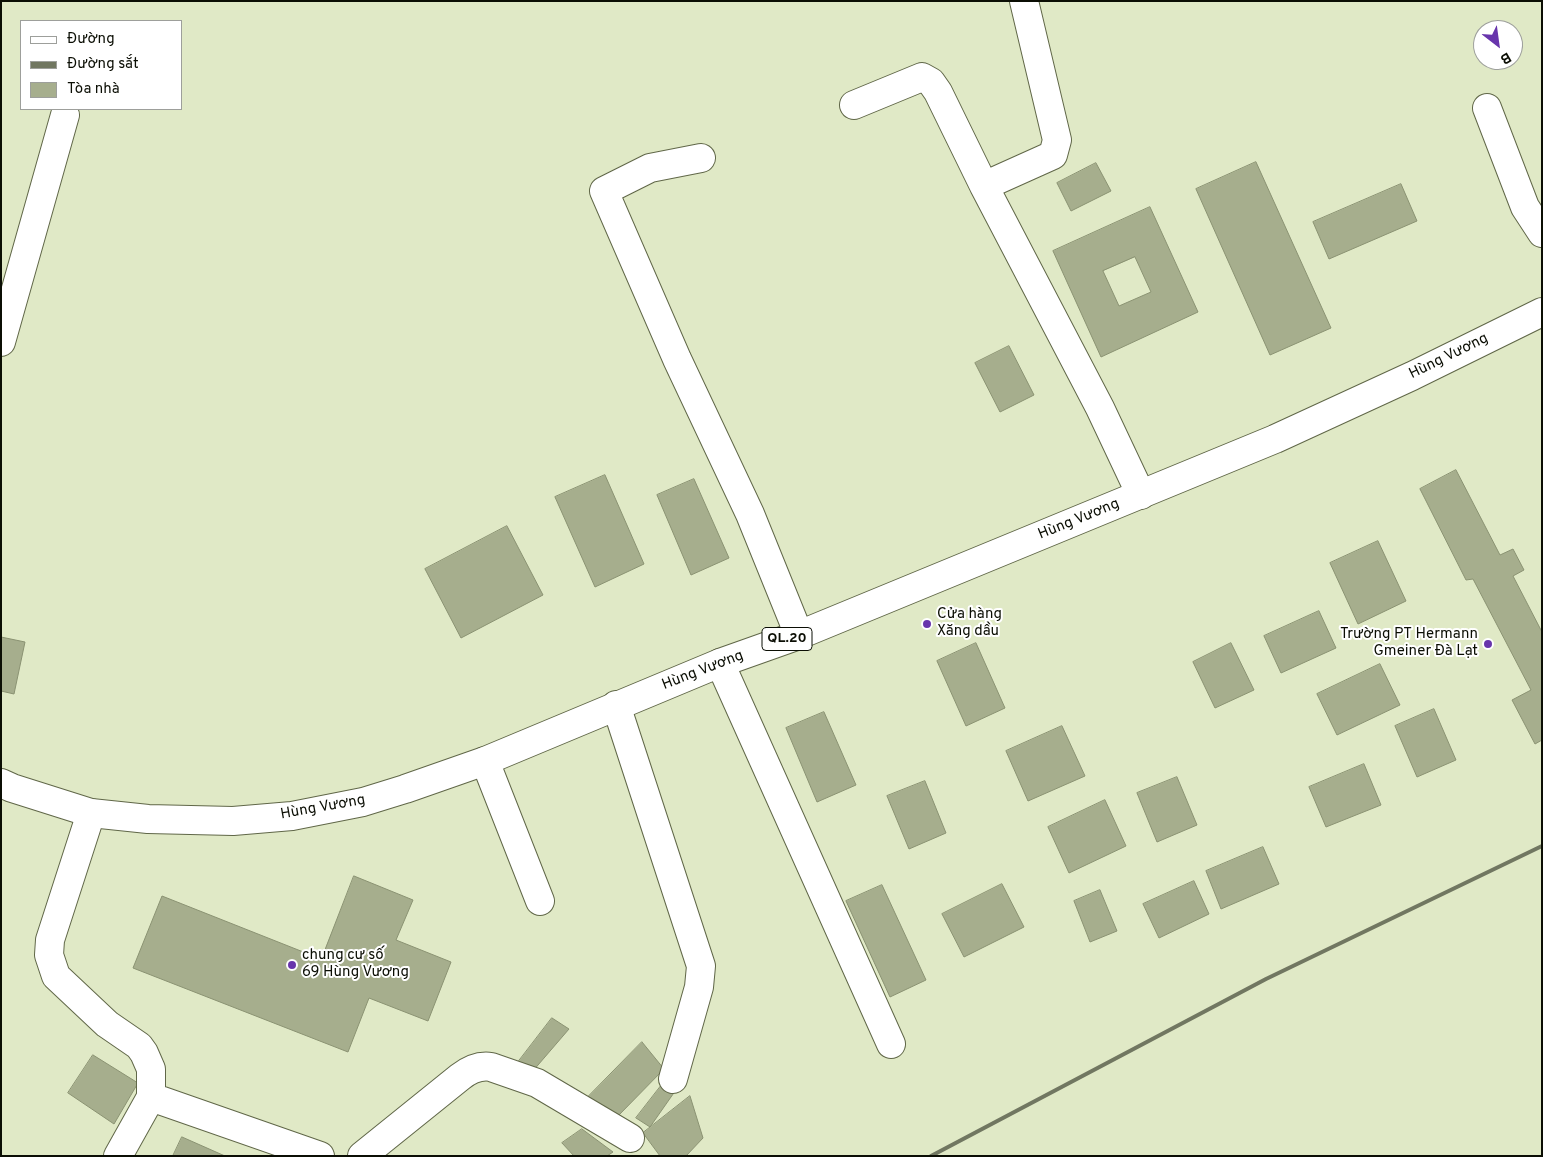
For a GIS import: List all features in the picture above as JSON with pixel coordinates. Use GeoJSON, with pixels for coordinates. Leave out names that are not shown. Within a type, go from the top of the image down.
{"type":"FeatureCollection","features":[{"type":"Feature","properties":{"kind":"main road"},"geometry":{"type":"LineString","coordinates":[[984,186],[1052,155],[1057,140],[1024,1]]}},
{"type":"Feature","properties":{"kind":"main road"},"geometry":{"type":"LineString","coordinates":[[854,105],[922,78],[931,82],[938,92],[984,186],[1100,408],[1141,495]]}},
{"type":"Feature","properties":{"kind":"main road"},"geometry":{"type":"LineString","coordinates":[[1486,108],[1525,207],[1542,233]]}},
{"type":"Feature","properties":{"kind":"main road"},"geometry":{"type":"LineString","coordinates":[[1,342],[65,116]]}},
{"type":"Feature","properties":{"kind":"main road"},"geometry":{"type":"LineString","coordinates":[[702,158],[650,168],[604,191],[677,359],[750,514],[799,635]]}},
{"type":"Feature","properties":{"kind":"main road","name":"Hùng Vương"},"geometry":{"type":"LineString","coordinates":[[1,783],[91,813],[148,819],[233,820],[292,816],[363,802],[485,760],[616,705],[799,635],[1141,495],[1275,439],[1412,376],[1542,312]]}},
{"type":"Feature","properties":{"kind":"main road"},"geometry":{"type":"LineString","coordinates":[[720,664],[891,1044]]}},
{"type":"Feature","properties":{"kind":"main road"},"geometry":{"type":"LineString","coordinates":[[616,705],[702,966],[700,987],[673,1079]]}},
{"type":"Feature","properties":{"kind":"main road"},"geometry":{"type":"LineString","coordinates":[[485,760],[540,901]]}},
{"type":"Feature","properties":{"kind":"main road"},"geometry":{"type":"LineString","coordinates":[[91,813],[50,940],[49,955],[56,976],[107,1024],[139,1046],[151,1069],[151,1096],[118,1156]]}},
{"type":"Feature","properties":{"kind":"main road"},"geometry":{"type":"LineString","coordinates":[[362,1156],[460,1077],[469,1071],[484,1066],[537,1084],[630,1138]]}},
{"type":"Feature","properties":{"kind":"main road"},"geometry":{"type":"LineString","coordinates":[[151,1096],[320,1156]]}},
{"type":"Feature","properties":{"kind":"building"},"geometry":{"type":"Polygon","coordinates":[[[1256,162],[1331,328],[1270,355],[1196,189],[1256,162]]]}},
{"type":"Feature","properties":{"kind":"building"},"geometry":{"type":"Polygon","coordinates":[[[1096,163],[1111,191],[1071,211],[1057,183],[1096,163]]]}},
{"type":"Feature","properties":{"kind":"building"},"geometry":{"type":"Polygon","coordinates":[[[1401,184],[1417,221],[1329,259],[1313,222],[1401,184]]]}},
{"type":"Feature","properties":{"kind":"building"},"geometry":{"type":"Polygon","coordinates":[[[1150,207],[1198,312],[1101,357],[1053,251],[1150,207]],[[1135,257],[1103,271],[1119,306],[1151,292],[1135,257]]]}},
{"type":"Feature","properties":{"kind":"building"},"geometry":{"type":"Polygon","coordinates":[[[1009,346],[1034,395],[1000,412],[975,363],[1009,346]]]}},
{"type":"Feature","properties":{"kind":"building"},"geometry":{"type":"Polygon","coordinates":[[[1456,470],[1500,555],[1513,549],[1524,570],[1513,576],[1542,632],[1542,740],[1535,744],[1512,700],[1531,690],[1473,579],[1466,580],[1420,489],[1456,470]]]}},
{"type":"Feature","properties":{"kind":"building"},"geometry":{"type":"Polygon","coordinates":[[[605,475],[644,564],[595,587],[555,497],[605,475]]]}},
{"type":"Feature","properties":{"kind":"building"},"geometry":{"type":"Polygon","coordinates":[[[694,479],[729,558],[691,575],[657,495],[694,479]]]}},
{"type":"Feature","properties":{"kind":"building"},"geometry":{"type":"Polygon","coordinates":[[[507,526],[543,595],[461,638],[425,569],[507,526]]]}},
{"type":"Feature","properties":{"kind":"building"},"geometry":{"type":"Polygon","coordinates":[[[1378,541],[1406,601],[1358,624],[1330,563],[1378,541]]]}},
{"type":"Feature","properties":{"kind":"building"},"geometry":{"type":"Polygon","coordinates":[[[1319,611],[1336,648],[1281,673],[1264,636],[1319,611]]]}},
{"type":"Feature","properties":{"kind":"building"},"geometry":{"type":"Polygon","coordinates":[[[1,637],[25,642],[14,694],[1,691],[1,637]]]}},
{"type":"Feature","properties":{"kind":"building"},"geometry":{"type":"Polygon","coordinates":[[[976,643],[1005,708],[966,726],[937,661],[976,643]]]}},
{"type":"Feature","properties":{"kind":"building"},"geometry":{"type":"Polygon","coordinates":[[[1231,643],[1254,690],[1215,708],[1193,662],[1231,643]]]}},
{"type":"Feature","properties":{"kind":"building"},"geometry":{"type":"Polygon","coordinates":[[[1380,664],[1400,705],[1337,735],[1317,694],[1380,664]]]}},
{"type":"Feature","properties":{"kind":"building"},"geometry":{"type":"Polygon","coordinates":[[[1434,709],[1456,760],[1417,777],[1395,726],[1434,709]]]}},
{"type":"Feature","properties":{"kind":"building"},"geometry":{"type":"Polygon","coordinates":[[[824,712],[856,785],[817,802],[786,728],[824,712]]]}},
{"type":"Feature","properties":{"kind":"building"},"geometry":{"type":"Polygon","coordinates":[[[1062,726],[1085,776],[1028,801],[1006,751],[1062,726]]]}},
{"type":"Feature","properties":{"kind":"building"},"geometry":{"type":"Polygon","coordinates":[[[1364,764],[1381,805],[1326,827],[1309,787],[1364,764]]]}},
{"type":"Feature","properties":{"kind":"building"},"geometry":{"type":"Polygon","coordinates":[[[1177,777],[1197,825],[1157,842],[1137,793],[1177,777]]]}},
{"type":"Feature","properties":{"kind":"building"},"geometry":{"type":"Polygon","coordinates":[[[925,781],[946,833],[909,849],[887,796],[925,781]]]}},
{"type":"Feature","properties":{"kind":"building"},"geometry":{"type":"Polygon","coordinates":[[[1105,800],[1126,846],[1069,873],[1048,827],[1105,800]]]}},
{"type":"Feature","properties":{"kind":"building"},"geometry":{"type":"Polygon","coordinates":[[[1263,847],[1279,884],[1221,909],[1206,871],[1263,847]]]}},
{"type":"Feature","properties":{"kind":"building","name":"chung cư số 69 Hùng Vương"},"geometry":{"type":"Polygon","coordinates":[[[354,876],[413,900],[396,940],[451,962],[428,1021],[369,998],[348,1052],[133,968],[162,896],[321,959],[354,876]]]}},
{"type":"Feature","properties":{"kind":"building"},"geometry":{"type":"Polygon","coordinates":[[[1194,881],[1209,914],[1159,938],[1143,904],[1194,881]]]}},
{"type":"Feature","properties":{"kind":"building"},"geometry":{"type":"Polygon","coordinates":[[[1002,884],[1024,927],[964,957],[942,914],[1002,884]]]}},
{"type":"Feature","properties":{"kind":"building"},"geometry":{"type":"Polygon","coordinates":[[[882,885],[926,980],[890,997],[846,901],[882,885]]]}},
{"type":"Feature","properties":{"kind":"building"},"geometry":{"type":"Polygon","coordinates":[[[1100,890],[1117,931],[1090,942],[1074,901],[1100,890]]]}},
{"type":"Feature","properties":{"kind":"building"},"geometry":{"type":"Polygon","coordinates":[[[552,1018],[569,1029],[526,1079],[512,1070],[552,1018]]]}},
{"type":"Feature","properties":{"kind":"building"},"geometry":{"type":"Polygon","coordinates":[[[642,1042],[664,1069],[619,1115],[587,1098],[642,1042]]]}},
{"type":"Feature","properties":{"kind":"building"},"geometry":{"type":"Polygon","coordinates":[[[93,1055],[138,1083],[114,1124],[68,1093],[93,1055]]]}},
{"type":"Feature","properties":{"kind":"building"},"geometry":{"type":"Polygon","coordinates":[[[664,1082],[678,1087],[650,1127],[636,1118],[664,1082]]]}},
{"type":"Feature","properties":{"kind":"building"},"geometry":{"type":"Polygon","coordinates":[[[690,1096],[703,1138],[686,1156],[660,1156],[643,1133],[690,1096]]]}},
{"type":"Feature","properties":{"kind":"building"},"geometry":{"type":"Polygon","coordinates":[[[582,1129],[613,1152],[607,1156],[574,1156],[562,1143],[582,1129]]]}},
{"type":"Feature","properties":{"kind":"building"},"geometry":{"type":"Polygon","coordinates":[[[182,1137],[225,1156],[173,1156],[182,1137]]]}},
{"type":"Feature","properties":{"kind":"railway"},"geometry":{"type":"LineString","coordinates":[[931,1156],[1266,979],[1542,846]]}},
{"type":"Feature","properties":{"kind":"place","name":"Cửa hàng Xăng dầu"},"geometry":{"type":"Point","coordinates":[927,624]}},
{"type":"Feature","properties":{"kind":"place","name":"Trường PT Hermann Gmeiner Đà Lạt"},"geometry":{"type":"Point","coordinates":[1488,644]}},
{"type":"Feature","properties":{"kind":"place","name":"chung cư số 69 Hùng Vương"},"geometry":{"type":"Point","coordinates":[292,965]}}]}
